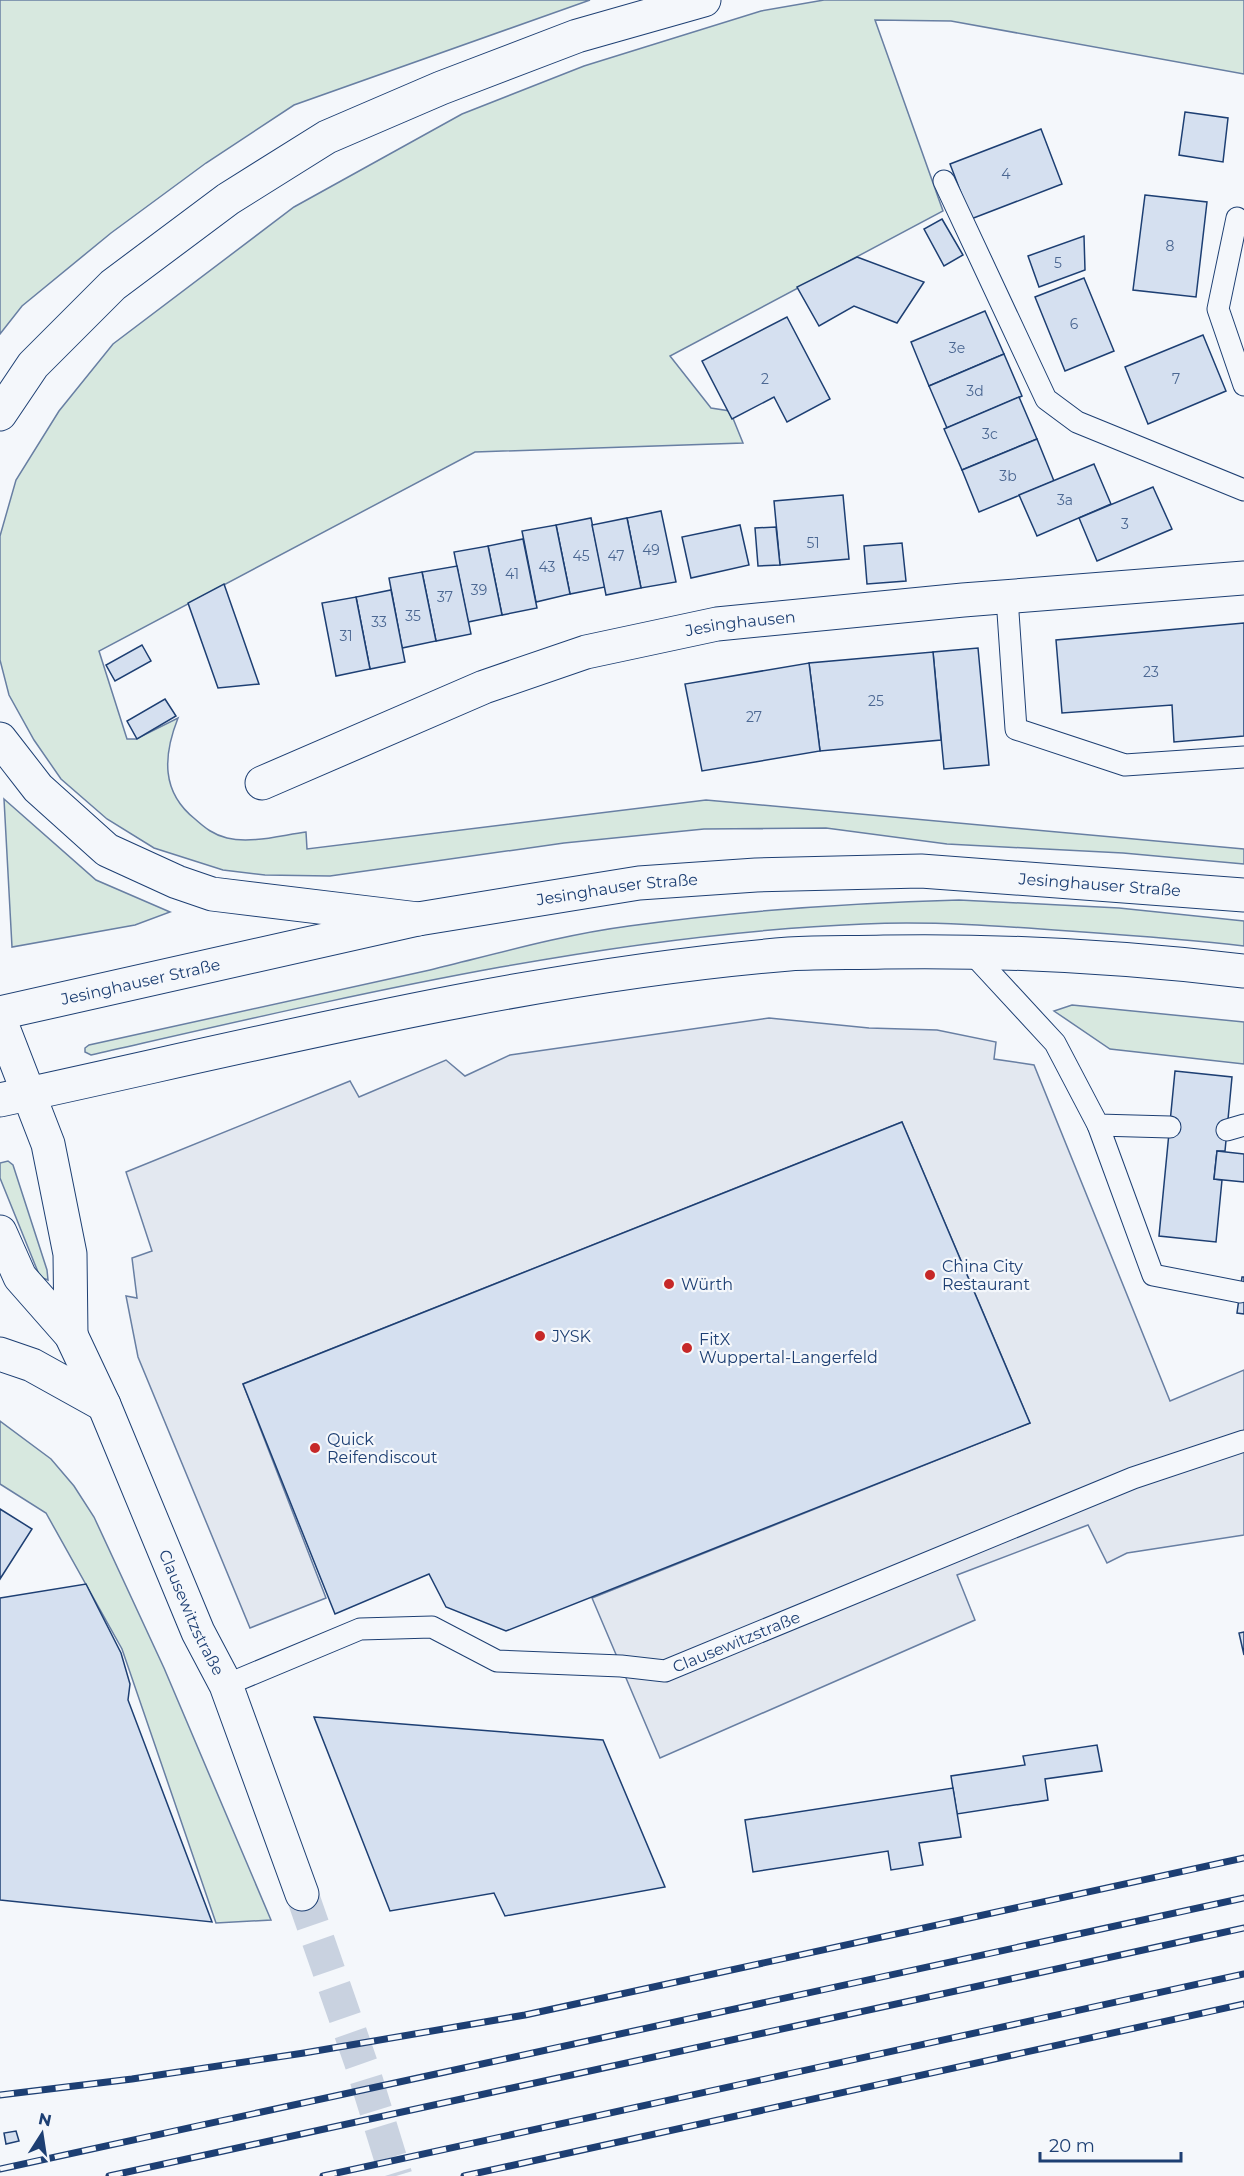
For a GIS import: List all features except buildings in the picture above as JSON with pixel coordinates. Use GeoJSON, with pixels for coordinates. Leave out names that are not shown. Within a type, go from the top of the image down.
{"type":"FeatureCollection","features":[{"type":"Feature","properties":{"kind":"main road"},"geometry":{"type":"LineString","coordinates":[[0,414],[33,365],[113,285],[228,199],[327,137],[441,88],[577,36],[704,0]]}},
{"type":"Feature","properties":{"kind":"main road","name":"Jesinghausen"},"geometry":{"type":"LineString","coordinates":[[262,783],[484,687],[586,652],[717,624],[1244,578]]}},
{"type":"Feature","properties":{"kind":"main road"},"geometry":{"type":"LineString","coordinates":[[0,739],[38,788],[107,850],[177,882],[212,894],[418,919]]}},
{"type":"Feature","properties":{"kind":"main road","name":"Jesinghauser Straße"},"geometry":{"type":"LineString","coordinates":[[0,1014],[418,919],[639,883],[756,875],[921,871],[1244,895]]}},
{"type":"Feature","properties":{"kind":"main road"},"geometry":{"type":"LineString","coordinates":[[0,1020],[14,1096],[509,991],[664,967],[793,954],[970,951],[1065,955],[1244,971]]}},
{"type":"Feature","properties":{"kind":"main road","name":"Clausewitzstraße"},"geometry":{"type":"LineString","coordinates":[[14,1096],[48,1144],[70,1254],[71,1335]]}},
{"type":"Feature","properties":{"kind":"main road","name":"Clausewitzstraße"},"geometry":{"type":"LineString","coordinates":[[0,1232],[20,1277],[71,1335],[105,1405],[198,1632],[226,1684],[302,1894]]}},
{"type":"Feature","properties":{"kind":"main road"},"geometry":{"type":"LineString","coordinates":[[0,1354],[32,1365],[105,1405]]}},
{"type":"Feature","properties":{"kind":"lane"},"geometry":{"type":"LineString","coordinates":[[944,181],[1046,399],[1077,422],[1244,490]]}},
{"type":"Feature","properties":{"kind":"lane"},"geometry":{"type":"LineString","coordinates":[[1237,218],[1218,309],[1244,385]]}},
{"type":"Feature","properties":{"kind":"lane"},"geometry":{"type":"LineString","coordinates":[[1006,598],[1016,729],[1125,765],[1244,757]]}},
{"type":"Feature","properties":{"kind":"lane"},"geometry":{"type":"LineString","coordinates":[[970,951],[1055,1043],[1098,1125],[1153,1275],[1240,1292]]}},
{"type":"Feature","properties":{"kind":"lane"},"geometry":{"type":"LineString","coordinates":[[1098,1125],[1170,1127]]}},
{"type":"Feature","properties":{"kind":"lane","name":"Clausewitzstraße"},"geometry":{"type":"LineString","coordinates":[[226,1684],[360,1629],[432,1628],[497,1660],[621,1666],[665,1671],[1133,1478],[1244,1441]]}},
{"type":"Feature","properties":{"kind":"shaded area"},"geometry":{"type":"Polygon","coordinates":[[[0,0],[590,0],[294,105],[206,163],[111,233],[22,306],[0,334],[0,0]]]}},
{"type":"Feature","properties":{"kind":"shaded area"},"geometry":{"type":"Polygon","coordinates":[[[824,0],[1244,0],[1244,74],[951,21],[875,20],[943,211],[670,356],[711,408],[730,411],[743,443],[475,452],[99,651],[127,739],[136,739],[178,718],[170,746],[168,773],[176,797],[184,808],[206,828],[218,835],[236,840],[256,840],[306,832],[307,849],[706,800],[1244,849],[1244,864],[1123,853],[947,844],[826,828],[704,829],[564,843],[330,876],[265,875],[223,870],[154,848],[107,819],[61,779],[34,740],[9,695],[0,660],[0,536],[16,480],[59,411],[113,344],[294,207],[462,114],[584,66],[761,11],[824,0]]]}},
{"type":"Feature","properties":{"kind":"shaded area"},"geometry":{"type":"Polygon","coordinates":[[[4,799],[96,880],[170,912],[135,925],[12,947],[4,799]]]}},
{"type":"Feature","properties":{"kind":"shaded area"},"geometry":{"type":"Polygon","coordinates":[[[959,900],[1119,908],[1244,921],[1244,946],[1018,927],[941,924],[890,923],[766,930],[572,955],[475,972],[91,1055],[85,1052],[85,1048],[89,1045],[604,930],[711,916],[876,903],[959,900]]]}},
{"type":"Feature","properties":{"kind":"shaded area"},"geometry":{"type":"Polygon","coordinates":[[[1072,1005],[1244,1022],[1244,1064],[1110,1049],[1054,1011],[1072,1005]]]}},
{"type":"Feature","properties":{"kind":"shaded area"},"geometry":{"type":"Polygon","coordinates":[[[769,1018],[869,1028],[937,1030],[996,1042],[994,1059],[1034,1065],[1170,1401],[1244,1370],[1244,1535],[1127,1553],[1107,1563],[1088,1525],[957,1575],[975,1620],[660,1758],[592,1598],[1030,1423],[902,1122],[243,1384],[326,1598],[250,1628],[138,1357],[126,1296],[137,1298],[132,1258],[152,1251],[126,1172],[350,1081],[359,1097],[446,1060],[465,1076],[510,1055],[769,1018]]]}},
{"type":"Feature","properties":{"kind":"shaded area"},"geometry":{"type":"Polygon","coordinates":[[[8,1161],[13,1165],[47,1270],[48,1280],[40,1277],[0,1178],[0,1163],[8,1161]]]}},
{"type":"Feature","properties":{"kind":"shaded area"},"geometry":{"type":"Polygon","coordinates":[[[0,1421],[51,1459],[74,1486],[94,1517],[164,1668],[271,1920],[216,1923],[122,1649],[46,1513],[0,1484],[0,1421]]]}},
{"type":"Feature","properties":{"kind":"tunnel"},"geometry":{"type":"LineString","coordinates":[[302,1894],[362,2066],[396,2176]]}},
{"type":"Feature","properties":{"kind":"railway"},"geometry":{"type":"LineString","coordinates":[[0,2095],[132,2079],[304,2053],[525,2015],[1244,1858]]}},
{"type":"Feature","properties":{"kind":"railway"},"geometry":{"type":"LineString","coordinates":[[0,2169],[1244,1898]]}},
{"type":"Feature","properties":{"kind":"railway"},"geometry":{"type":"LineString","coordinates":[[109,2176],[1244,1928]]}},
{"type":"Feature","properties":{"kind":"railway"},"geometry":{"type":"LineString","coordinates":[[323,2176],[1244,1974]]}},
{"type":"Feature","properties":{"kind":"railway"},"geometry":{"type":"LineString","coordinates":[[464,2176],[1244,2004]]}},
{"type":"Feature","properties":{"kind":"place","name":"China City Restaurant"},"geometry":{"type":"Point","coordinates":[930,1275]}},
{"type":"Feature","properties":{"kind":"place","name":"Würth"},"geometry":{"type":"Point","coordinates":[669,1284]}},
{"type":"Feature","properties":{"kind":"place","name":"JYSK"},"geometry":{"type":"Point","coordinates":[540,1336]}},
{"type":"Feature","properties":{"kind":"place","name":"FitX Wuppertal-Langerfeld"},"geometry":{"type":"Point","coordinates":[687,1348]}},
{"type":"Feature","properties":{"kind":"place","name":"Quick Reifendiscout"},"geometry":{"type":"Point","coordinates":[315,1448]}}]}
